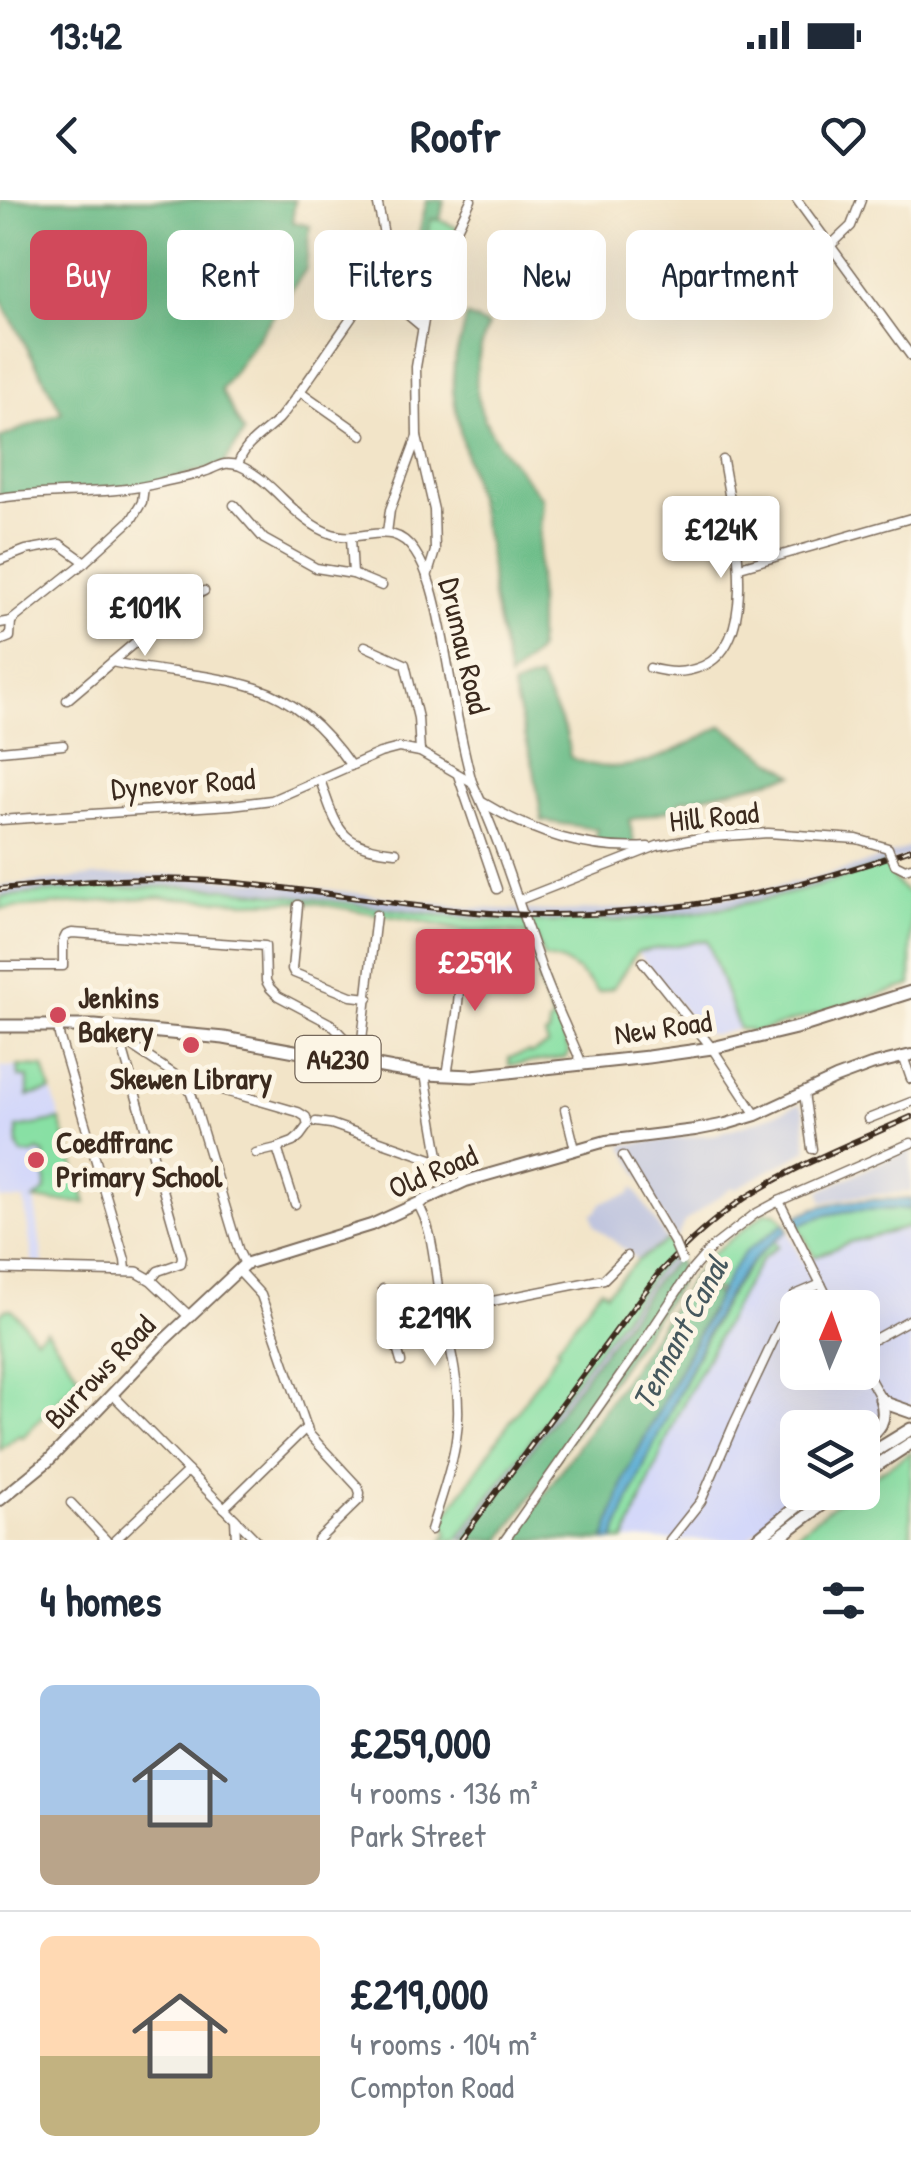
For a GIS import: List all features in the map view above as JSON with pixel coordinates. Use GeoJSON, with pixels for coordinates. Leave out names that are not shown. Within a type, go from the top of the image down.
{"type":"FeatureCollection","features":[{"type":"Feature","properties":{"kind":"main road","name":"New Road"},"geometry":{"type":"LineString","coordinates":[[0,1026],[95,1026],[224,1038],[425,1074],[500,1074],[712,1048],[800,1027],[911,992]]}},
{"type":"Feature","properties":{"kind":"main road","name":"Old Road"},"geometry":{"type":"LineString","coordinates":[[190,1316],[242,1267],[355,1231],[466,1181],[606,1141],[695,1130],[756,1114],[853,1072],[907,1056]]}},
{"type":"Feature","properties":{"kind":"main road","name":"Burrows Road"},"geometry":{"type":"LineString","coordinates":[[0,1500],[48,1460],[190,1316]]}},
{"type":"Feature","properties":{"kind":"main road"},"geometry":{"type":"LineString","coordinates":[[881,1399],[911,1412]]}},
{"type":"Feature","properties":{"kind":"main road"},"geometry":{"type":"LineString","coordinates":[[880,1426],[884,1409],[881,1399]]}},
{"type":"Feature","properties":{"kind":"main road"},"geometry":{"type":"LineString","coordinates":[[880,1448],[911,1428]]}},
{"type":"Feature","properties":{"kind":"main road"},"geometry":{"type":"LineString","coordinates":[[880,1464],[911,1444]]}},
{"type":"Feature","properties":{"kind":"main road"},"geometry":{"type":"LineString","coordinates":[[756,1540],[792,1510]]}},
{"type":"Feature","properties":{"kind":"main road"},"geometry":{"type":"LineString","coordinates":[[775,1540],[815,1510]]}},
{"type":"Feature","properties":{"kind":"street"},"geometry":{"type":"LineString","coordinates":[[377,200],[382,230]]}},
{"type":"Feature","properties":{"kind":"street"},"geometry":{"type":"LineString","coordinates":[[427,577],[435,551],[434,510],[416,437],[416,366],[428,298],[471,200]]}},
{"type":"Feature","properties":{"kind":"street"},"geometry":{"type":"LineString","coordinates":[[798,200],[819,230]]}},
{"type":"Feature","properties":{"kind":"street"},"geometry":{"type":"LineString","coordinates":[[833,243],[851,226],[861,200]]}},
{"type":"Feature","properties":{"kind":"street"},"geometry":{"type":"LineString","coordinates":[[833,250],[909,349]]}},
{"type":"Feature","properties":{"kind":"street"},"geometry":{"type":"LineString","coordinates":[[238,465],[245,448],[301,392],[350,320]]}},
{"type":"Feature","properties":{"kind":"street"},"geometry":{"type":"LineString","coordinates":[[414,320],[421,326]]}},
{"type":"Feature","properties":{"kind":"street"},"geometry":{"type":"LineString","coordinates":[[301,392],[362,435]]}},
{"type":"Feature","properties":{"kind":"street"},"geometry":{"type":"LineString","coordinates":[[0,498],[108,492],[144,487],[224,464],[238,465],[313,525],[332,534],[351,537],[387,533],[390,510],[416,437]]}},
{"type":"Feature","properties":{"kind":"street"},"geometry":{"type":"LineString","coordinates":[[650,668],[670,674],[712,662],[727,647],[734,630],[740,567],[724,460]]}},
{"type":"Feature","properties":{"kind":"street"},"geometry":{"type":"LineString","coordinates":[[0,623],[11,621],[132,519],[142,502],[144,487]]}},
{"type":"Feature","properties":{"kind":"street"},"geometry":{"type":"LineString","coordinates":[[234,505],[264,539],[316,568],[354,574],[382,586]]}},
{"type":"Feature","properties":{"kind":"street"},"geometry":{"type":"LineString","coordinates":[[740,567],[911,518]]}},
{"type":"Feature","properties":{"kind":"street","name":"Drumau Road"},"geometry":{"type":"LineString","coordinates":[[387,533],[400,536],[409,544],[427,577],[472,782],[540,965],[582,1064]]}},
{"type":"Feature","properties":{"kind":"street"},"geometry":{"type":"LineString","coordinates":[[351,537],[354,574]]}},
{"type":"Feature","properties":{"kind":"street"},"geometry":{"type":"LineString","coordinates":[[0,560],[60,544],[85,562]]}},
{"type":"Feature","properties":{"kind":"street"},"geometry":{"type":"LineString","coordinates":[[67,700],[184,601],[204,590]]}},
{"type":"Feature","properties":{"kind":"street"},"geometry":{"type":"LineString","coordinates":[[0,641],[10,637],[11,621]]}},
{"type":"Feature","properties":{"kind":"street"},"geometry":{"type":"LineString","coordinates":[[366,646],[404,664],[418,718],[420,752],[472,782]]}},
{"type":"Feature","properties":{"kind":"street"},"geometry":{"type":"LineString","coordinates":[[112,662],[258,688],[298,708],[332,739],[351,766]]}},
{"type":"Feature","properties":{"kind":"street"},"geometry":{"type":"LineString","coordinates":[[0,751],[63,745]]}},
{"type":"Feature","properties":{"kind":"street","name":"Dynevor Road"},"geometry":{"type":"LineString","coordinates":[[0,820],[272,800],[380,753],[399,748],[420,752]]}},
{"type":"Feature","properties":{"kind":"street"},"geometry":{"type":"LineString","coordinates":[[458,775],[497,889]]}},
{"type":"Feature","properties":{"kind":"street"},"geometry":{"type":"LineString","coordinates":[[320,780],[338,830],[354,843],[396,852]]}},
{"type":"Feature","properties":{"kind":"street"},"geometry":{"type":"LineString","coordinates":[[482,802],[550,837],[642,848],[657,846]]}},
{"type":"Feature","properties":{"kind":"street","name":"Hill Road"},"geometry":{"type":"LineString","coordinates":[[519,900],[657,846],[699,838],[768,833],[857,839],[888,848],[895,864],[911,867]]}},
{"type":"Feature","properties":{"kind":"street"},"geometry":{"type":"LineString","coordinates":[[298,904],[294,973],[351,996],[368,998]]}},
{"type":"Feature","properties":{"kind":"street"},"geometry":{"type":"LineString","coordinates":[[360,1060],[376,915]]}},
{"type":"Feature","properties":{"kind":"street"},"geometry":{"type":"LineString","coordinates":[[0,966],[63,966],[64,940],[72,933],[266,946],[266,981],[278,996],[330,1024],[360,1060]]}},
{"type":"Feature","properties":{"kind":"street"},"geometry":{"type":"LineString","coordinates":[[447,1075],[462,948]]}},
{"type":"Feature","properties":{"kind":"street"},"geometry":{"type":"LineString","coordinates":[[643,962],[712,1048],[756,1114]]}},
{"type":"Feature","properties":{"kind":"street"},"geometry":{"type":"LineString","coordinates":[[59,1026],[126,1270]]}},
{"type":"Feature","properties":{"kind":"street"},"geometry":{"type":"LineString","coordinates":[[95,1026],[186,1082],[242,1267],[261,1295],[308,1427],[314,1440],[360,1493],[358,1500],[318,1540]]}},
{"type":"Feature","properties":{"kind":"street"},"geometry":{"type":"LineString","coordinates":[[124,1041],[122,1050],[182,1256],[182,1263],[158,1271],[151,1280]]}},
{"type":"Feature","properties":{"kind":"street"},"geometry":{"type":"LineString","coordinates":[[907,1056],[911,1079]]}},
{"type":"Feature","properties":{"kind":"street"},"geometry":{"type":"LineString","coordinates":[[425,1074],[440,1162]]}},
{"type":"Feature","properties":{"kind":"street"},"geometry":{"type":"LineString","coordinates":[[186,1082],[306,1117],[308,1125],[293,1142],[256,1154]]}},
{"type":"Feature","properties":{"kind":"street"},"geometry":{"type":"LineString","coordinates":[[804,1093],[812,1149]]}},
{"type":"Feature","properties":{"kind":"street"},"geometry":{"type":"LineString","coordinates":[[868,1119],[911,1102]]}},
{"type":"Feature","properties":{"kind":"street"},"geometry":{"type":"LineString","coordinates":[[565,1110],[575,1149]]}},
{"type":"Feature","properties":{"kind":"street"},"geometry":{"type":"LineString","coordinates":[[316,1122],[456,1168],[466,1181]]}},
{"type":"Feature","properties":{"kind":"street"},"geometry":{"type":"LineString","coordinates":[[505,1540],[690,1272],[710,1249],[755,1214],[779,1201],[911,1143]]}},
{"type":"Feature","properties":{"kind":"street"},"geometry":{"type":"LineString","coordinates":[[277,1148],[295,1204]]}},
{"type":"Feature","properties":{"kind":"street"},"geometry":{"type":"LineString","coordinates":[[622,1156],[690,1272]]}},
{"type":"Feature","properties":{"kind":"street"},"geometry":{"type":"LineString","coordinates":[[779,1201],[824,1290]]}},
{"type":"Feature","properties":{"kind":"street"},"geometry":{"type":"LineString","coordinates":[[417,1203],[424,1217],[454,1369],[458,1426],[454,1454],[431,1530]]}},
{"type":"Feature","properties":{"kind":"street"},"geometry":{"type":"LineString","coordinates":[[442,1311],[604,1280],[627,1256]]}},
{"type":"Feature","properties":{"kind":"street"},"geometry":{"type":"LineString","coordinates":[[0,1269],[137,1272],[190,1316]]}},
{"type":"Feature","properties":{"kind":"street"},"geometry":{"type":"LineString","coordinates":[[670,1540],[702,1502],[795,1295],[821,1284]]}},
{"type":"Feature","properties":{"kind":"street"},"geometry":{"type":"LineString","coordinates":[[383,1289],[401,1362]]}},
{"type":"Feature","properties":{"kind":"street"},"geometry":{"type":"LineString","coordinates":[[386,1303],[439,1294]]}},
{"type":"Feature","properties":{"kind":"street"},"geometry":{"type":"LineString","coordinates":[[880,1336],[911,1319]]}},
{"type":"Feature","properties":{"kind":"street"},"geometry":{"type":"LineString","coordinates":[[876,1390],[881,1399]]}},
{"type":"Feature","properties":{"kind":"street"},"geometry":{"type":"LineString","coordinates":[[112,1395],[256,1540]]}},
{"type":"Feature","properties":{"kind":"street"},"geometry":{"type":"LineString","coordinates":[[224,1508],[308,1427]]}},
{"type":"Feature","properties":{"kind":"street"},"geometry":{"type":"LineString","coordinates":[[115,1540],[188,1471]]}},
{"type":"Feature","properties":{"kind":"street"},"geometry":{"type":"LineString","coordinates":[[71,1503],[106,1540]]}},
{"type":"Feature","properties":{"kind":"street"},"geometry":{"type":"LineString","coordinates":[[235,1519],[236,1540]]}},
{"type":"Feature","properties":{"kind":"shaded area"},"geometry":{"type":"Polygon","coordinates":[[[911,847],[911,855],[801,891],[738,906],[628,919],[515,922],[214,888],[105,887],[0,897],[0,886],[95,876],[165,874],[262,881],[469,908],[628,908],[736,896],[855,867],[911,847]]]}},
{"type":"Feature","properties":{"kind":"shaded area"},"geometry":{"type":"Polygon","coordinates":[[[708,940],[750,1030],[714,1035],[701,1031],[637,952],[708,940]]]}},
{"type":"Feature","properties":{"kind":"shaded area","name":"Coedffranc Primary School"},"geometry":{"type":"Polygon","coordinates":[[[42,1066],[86,1203],[35,1201],[43,1264],[33,1265],[24,1200],[0,1199],[0,1067],[42,1066]]]}},
{"type":"Feature","properties":{"kind":"shaded area"},"geometry":{"type":"Polygon","coordinates":[[[800,1104],[807,1150],[735,1189],[732,1187],[684,1222],[676,1240],[622,1145],[716,1134],[800,1104]]]}},
{"type":"Feature","properties":{"kind":"shaded area"},"geometry":{"type":"Polygon","coordinates":[[[911,1148],[911,1192],[823,1202],[820,1191],[911,1148]]]}},
{"type":"Feature","properties":{"kind":"shaded area"},"geometry":{"type":"Polygon","coordinates":[[[634,1187],[667,1241],[638,1260],[595,1226],[592,1213],[602,1202],[630,1194],[634,1187]]]}},
{"type":"Feature","properties":{"kind":"shaded area"},"geometry":{"type":"Polygon","coordinates":[[[911,1227],[911,1409],[893,1403],[880,1419],[880,1410],[780,1410],[781,1510],[746,1540],[625,1540],[677,1415],[741,1293],[762,1259],[778,1246],[774,1240],[788,1231],[803,1263],[828,1250],[911,1227]]]}},
{"type":"Feature","properties":{"kind":"shaded area"},"geometry":{"type":"Polygon","coordinates":[[[675,1253],[678,1258],[657,1279],[464,1540],[457,1540],[657,1270],[675,1253]]]}},
{"type":"Feature","properties":{"kind":"green space"},"geometry":{"type":"Polygon","coordinates":[[[0,200],[295,200],[292,222],[310,226],[306,269],[294,286],[294,230],[167,230],[167,320],[270,320],[221,390],[244,433],[224,464],[144,487],[0,498],[0,438],[62,412],[0,298],[0,200]]]}},
{"type":"Feature","properties":{"kind":"green space"},"geometry":{"type":"Polygon","coordinates":[[[427,200],[444,200],[440,220],[431,219],[428,230],[420,230],[427,200]]]}},
{"type":"Feature","properties":{"kind":"green space"},"geometry":{"type":"Polygon","coordinates":[[[431,219],[457,228],[456,230],[428,230],[431,219]]]}},
{"type":"Feature","properties":{"kind":"green space"},"geometry":{"type":"Polygon","coordinates":[[[467,316],[488,326],[479,354],[478,401],[495,439],[542,498],[538,651],[509,679],[493,598],[488,546],[453,392],[454,364],[467,316]]]}},
{"type":"Feature","properties":{"kind":"green space"},"geometry":{"type":"Polygon","coordinates":[[[539,678],[566,733],[570,757],[609,767],[629,766],[667,754],[722,726],[794,775],[681,801],[674,809],[629,820],[635,847],[595,845],[597,829],[542,821],[534,769],[512,687],[539,678]]]}},
{"type":"Feature","properties":{"kind":"green space"},"geometry":{"type":"Polygon","coordinates":[[[886,864],[896,882],[911,895],[911,985],[751,1034],[750,1030],[739,1029],[707,940],[637,952],[613,988],[598,992],[568,965],[544,958],[535,935],[466,932],[302,901],[159,897],[0,909],[0,897],[106,888],[185,887],[250,891],[475,919],[608,921],[749,903],[886,864]]]}},
{"type":"Feature","properties":{"kind":"green space"},"geometry":{"type":"Polygon","coordinates":[[[543,979],[569,1052],[565,1058],[509,1065],[509,1058],[548,1045],[545,1036],[553,1021],[538,981],[543,979]]]}},
{"type":"Feature","properties":{"kind":"green space"},"geometry":{"type":"Polygon","coordinates":[[[18,1066],[44,1067],[51,1091],[28,1096],[28,1077],[19,1077],[18,1066]]]}},
{"type":"Feature","properties":{"kind":"green space"},"geometry":{"type":"Polygon","coordinates":[[[60,1120],[86,1203],[34,1200],[46,1190],[45,1154],[22,1154],[17,1128],[60,1120]]]}},
{"type":"Feature","properties":{"kind":"green space"},"geometry":{"type":"Polygon","coordinates":[[[911,1209],[911,1227],[850,1242],[815,1257],[798,1226],[839,1213],[911,1209]]]}},
{"type":"Feature","properties":{"kind":"green space"},"geometry":{"type":"Polygon","coordinates":[[[766,1212],[776,1213],[785,1223],[748,1254],[721,1294],[697,1271],[709,1256],[766,1212]]]}},
{"type":"Feature","properties":{"kind":"green space"},"geometry":{"type":"Polygon","coordinates":[[[774,1240],[778,1246],[762,1259],[741,1293],[677,1415],[625,1540],[614,1540],[646,1461],[712,1326],[745,1272],[774,1240]]]}},
{"type":"Feature","properties":{"kind":"green space"},"geometry":{"type":"Polygon","coordinates":[[[667,1241],[675,1253],[657,1270],[457,1540],[442,1540],[448,1533],[445,1517],[559,1350],[556,1348],[601,1288],[606,1293],[638,1260],[667,1241]]]}},
{"type":"Feature","properties":{"kind":"green space"},"geometry":{"type":"Polygon","coordinates":[[[678,1258],[682,1275],[678,1285],[501,1540],[464,1540],[657,1279],[678,1258]]]}},
{"type":"Feature","properties":{"kind":"green space"},"geometry":{"type":"Polygon","coordinates":[[[695,1273],[719,1297],[625,1476],[605,1540],[512,1540],[612,1397],[695,1273]]]}},
{"type":"Feature","properties":{"kind":"green space"},"geometry":{"type":"Polygon","coordinates":[[[12,1309],[36,1338],[46,1330],[80,1377],[22,1438],[19,1435],[0,1450],[0,1314],[12,1309]]]}},
{"type":"Feature","properties":{"kind":"green space"},"geometry":{"type":"Polygon","coordinates":[[[911,1452],[911,1540],[788,1540],[827,1510],[880,1510],[880,1472],[911,1452]]]}},
{"type":"Feature","properties":{"kind":"water"},"geometry":{"type":"Polygon","coordinates":[[[911,1199],[911,1209],[839,1213],[798,1226],[794,1218],[836,1203],[911,1199]]]}},
{"type":"Feature","properties":{"kind":"water"},"geometry":{"type":"Polygon","coordinates":[[[785,1223],[788,1231],[751,1263],[723,1303],[645,1464],[614,1540],[605,1540],[625,1476],[730,1273],[745,1252],[785,1223]]]}},
{"type":"Feature","properties":{"kind":"railway"},"geometry":{"type":"LineString","coordinates":[[0,889],[106,880],[186,880],[468,911],[599,914],[690,905],[780,888],[911,849]]}},
{"type":"Feature","properties":{"kind":"railway"},"geometry":{"type":"LineString","coordinates":[[461,1540],[658,1274],[688,1243],[764,1186],[911,1117]]}},
{"type":"Feature","properties":{"kind":"place","name":"Jenkins Bakery"},"geometry":{"type":"Point","coordinates":[58,1015]}},
{"type":"Feature","properties":{"kind":"place","name":"Skewen Library"},"geometry":{"type":"Point","coordinates":[191,1045]}},
{"type":"Feature","properties":{"kind":"place","name":"Coedffranc Primary School"},"geometry":{"type":"Point","coordinates":[36,1160]}},
{"type":"Feature","properties":{"kind":"water label","name":"Tennant Canal"},"geometry":{"type":"Point","coordinates":[680,1333]}}]}
